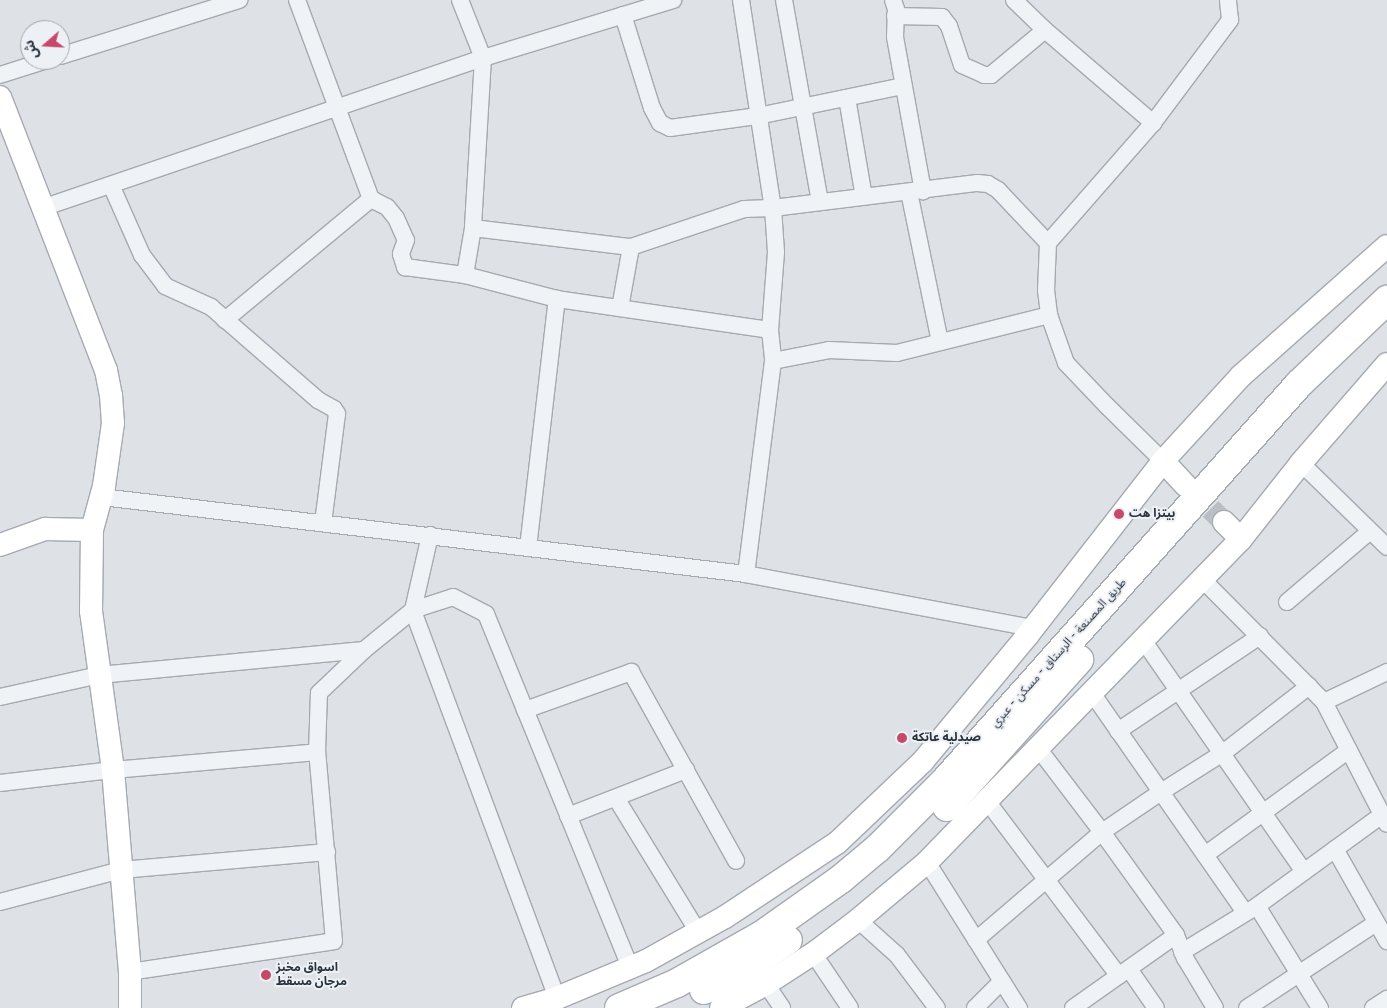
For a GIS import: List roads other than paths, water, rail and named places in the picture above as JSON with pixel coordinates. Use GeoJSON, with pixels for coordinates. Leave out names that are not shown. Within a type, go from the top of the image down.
{"type":"FeatureCollection","features":[{"type":"Feature","properties":{"kind":"highway","name":"طريق المصنعة - الرستاق - مسكن - عبري"},"geometry":{"type":"LineString","coordinates":[[619,1008],[677,983],[762,935],[841,879],[878,848],[945,782],[1300,384],[1387,300]]}},
{"type":"Feature","properties":{"kind":"highway","name":"طريق المصنعة - الرستاق - مسكن - عبري"},"geometry":{"type":"LineString","coordinates":[[664,1008],[729,977],[786,941],[864,884],[903,849],[974,778],[1296,415],[1387,325]]}},
{"type":"Feature","properties":{"kind":"street"},"geometry":{"type":"LineString","coordinates":[[70,53],[239,0]]}},
{"type":"Feature","properties":{"kind":"street"},"geometry":{"type":"LineString","coordinates":[[297,0],[371,199],[387,207],[396,218],[406,240],[401,254],[405,267],[465,275],[557,299],[770,330]]}},
{"type":"Feature","properties":{"kind":"street"},"geometry":{"type":"LineString","coordinates":[[460,0],[483,58],[473,228],[465,275]]}},
{"type":"Feature","properties":{"kind":"street"},"geometry":{"type":"LineString","coordinates":[[42,208],[483,58],[673,0]]}},
{"type":"Feature","properties":{"kind":"street"},"geometry":{"type":"LineString","coordinates":[[741,0],[773,208],[776,252],[770,330],[773,361],[746,574]]}},
{"type":"Feature","properties":{"kind":"street"},"geometry":{"type":"LineString","coordinates":[[784,0],[820,202]]}},
{"type":"Feature","properties":{"kind":"street"},"geometry":{"type":"LineString","coordinates":[[1014,0],[1045,30],[1153,123]]}},
{"type":"Feature","properties":{"kind":"street"},"geometry":{"type":"LineString","coordinates":[[1185,485],[1066,363],[1049,315],[1046,290],[1048,243],[1153,123],[1230,20],[1228,0]]}},
{"type":"Feature","properties":{"kind":"street"},"geometry":{"type":"LineString","coordinates":[[940,342],[916,191],[895,37],[894,8],[942,17],[949,26],[962,65],[984,75],[991,75],[1045,30]]}},
{"type":"Feature","properties":{"kind":"street"},"geometry":{"type":"LineString","coordinates":[[623,15],[652,108],[660,123],[670,128],[758,116],[903,86]]}},
{"type":"Feature","properties":{"kind":"street"},"geometry":{"type":"LineString","coordinates":[[0,75],[20,69]]}},
{"type":"Feature","properties":{"kind":"street"},"geometry":{"type":"LineString","coordinates":[[0,97],[106,370],[111,396],[113,423],[102,497],[92,530],[91,611],[113,770],[130,972],[130,1008]]}},
{"type":"Feature","properties":{"kind":"street"},"geometry":{"type":"LineString","coordinates":[[847,98],[864,197]]}},
{"type":"Feature","properties":{"kind":"street"},"geometry":{"type":"LineString","coordinates":[[473,228],[631,247],[744,209],[773,208],[988,184],[998,190],[1048,243]]}},
{"type":"Feature","properties":{"kind":"street"},"geometry":{"type":"LineString","coordinates":[[111,185],[142,254],[165,286],[210,307],[318,400],[334,408],[337,414],[323,523]]}},
{"type":"Feature","properties":{"kind":"street"},"geometry":{"type":"LineString","coordinates":[[225,320],[371,199]]}},
{"type":"Feature","properties":{"kind":"street"},"geometry":{"type":"LineString","coordinates":[[523,1008],[558,998],[630,968],[725,917],[837,843],[923,760],[1033,628],[1163,461],[1241,376],[1387,246]]}},
{"type":"Feature","properties":{"kind":"street"},"geometry":{"type":"LineString","coordinates":[[620,308],[631,247]]}},
{"type":"Feature","properties":{"kind":"street"},"geometry":{"type":"LineString","coordinates":[[528,548],[557,299]]}},
{"type":"Feature","properties":{"kind":"street"},"geometry":{"type":"LineString","coordinates":[[773,361],[830,350],[897,352],[1049,315]]}},
{"type":"Feature","properties":{"kind":"street"},"geometry":{"type":"LineString","coordinates":[[721,1008],[766,984],[813,953],[858,920],[927,862],[1241,539],[1301,463],[1387,364]]}},
{"type":"Feature","properties":{"kind":"street"},"geometry":{"type":"LineString","coordinates":[[1301,463],[1387,547]]}},
{"type":"Feature","properties":{"kind":"street"},"geometry":{"type":"LineString","coordinates":[[102,497],[746,574],[1033,628]]}},
{"type":"Feature","properties":{"kind":"street"},"geometry":{"type":"LineString","coordinates":[[1224,522],[1241,539]]}},
{"type":"Feature","properties":{"kind":"street"},"geometry":{"type":"LineString","coordinates":[[0,546],[45,529],[92,530]]}},
{"type":"Feature","properties":{"kind":"street"},"geometry":{"type":"LineString","coordinates":[[1287,602],[1370,531]]}},
{"type":"Feature","properties":{"kind":"street"},"geometry":{"type":"LineString","coordinates":[[430,535],[413,610],[558,998]]}},
{"type":"Feature","properties":{"kind":"street"},"geometry":{"type":"LineString","coordinates":[[1182,952],[1251,909],[1335,849],[1385,820],[1324,702],[1202,579]]}},
{"type":"Feature","properties":{"kind":"street"},"geometry":{"type":"LineString","coordinates":[[130,972],[334,941],[318,752],[319,693],[364,650],[413,610],[453,597],[486,614],[630,968]]}},
{"type":"Feature","properties":{"kind":"street"},"geometry":{"type":"LineString","coordinates":[[1118,731],[1260,636]]}},
{"type":"Feature","properties":{"kind":"street"},"geometry":{"type":"LineString","coordinates":[[1143,640],[1304,872]]}},
{"type":"Feature","properties":{"kind":"street"},"geometry":{"type":"LineString","coordinates":[[0,697],[99,675],[364,650]]}},
{"type":"Feature","properties":{"kind":"street"},"geometry":{"type":"LineString","coordinates":[[525,710],[632,672],[736,861]]}},
{"type":"Feature","properties":{"kind":"street"},"geometry":{"type":"LineString","coordinates":[[1324,702],[1387,672]]}},
{"type":"Feature","properties":{"kind":"street"},"geometry":{"type":"LineString","coordinates":[[976,940],[1102,832],[1161,792],[1223,754],[1310,686]]}},
{"type":"Feature","properties":{"kind":"street"},"geometry":{"type":"LineString","coordinates":[[1092,693],[1205,855],[1251,909],[1320,1008]]}},
{"type":"Feature","properties":{"kind":"street"},"geometry":{"type":"LineString","coordinates":[[1038,748],[1102,832],[1176,935],[1182,952],[1215,1008]]}},
{"type":"Feature","properties":{"kind":"street"},"geometry":{"type":"LineString","coordinates":[[1205,855],[1349,750]]}},
{"type":"Feature","properties":{"kind":"street"},"geometry":{"type":"LineString","coordinates":[[0,783],[113,770],[318,752]]}},
{"type":"Feature","properties":{"kind":"street"},"geometry":{"type":"LineString","coordinates":[[568,816],[686,770]]}},
{"type":"Feature","properties":{"kind":"street"},"geometry":{"type":"LineString","coordinates":[[616,798],[698,932]]}},
{"type":"Feature","properties":{"kind":"street"},"geometry":{"type":"LineString","coordinates":[[986,801],[1047,879],[1156,1008]]}},
{"type":"Feature","properties":{"kind":"street"},"geometry":{"type":"LineString","coordinates":[[1335,849],[1387,941]]}},
{"type":"Feature","properties":{"kind":"street"},"geometry":{"type":"LineString","coordinates":[[0,902],[121,870],[327,852]]}},
{"type":"Feature","properties":{"kind":"street"},"geometry":{"type":"LineString","coordinates":[[927,862],[1019,1008]]}},
{"type":"Feature","properties":{"kind":"street"},"geometry":{"type":"LineString","coordinates":[[858,920],[897,955],[937,1008]]}},
{"type":"Feature","properties":{"kind":"street"},"geometry":{"type":"LineString","coordinates":[[1247,1008],[1376,923]]}},
{"type":"Feature","properties":{"kind":"street"},"geometry":{"type":"LineString","coordinates":[[1073,1008],[1176,935]]}},
{"type":"Feature","properties":{"kind":"street"},"geometry":{"type":"LineString","coordinates":[[813,953],[850,1008]]}},
{"type":"Feature","properties":{"kind":"street"},"geometry":{"type":"LineString","coordinates":[[975,1008],[1002,981]]}},
{"type":"Feature","properties":{"kind":"street"},"geometry":{"type":"LineString","coordinates":[[766,984],[782,1008]]}},
{"type":"Feature","properties":{"kind":"street"},"geometry":{"type":"LineString","coordinates":[[1373,1008],[1387,998]]}},
{"type":"Feature","properties":{"kind":"tunnel"},"geometry":{"type":"LineString","coordinates":[[1187,486],[1224,522]]}},
{"type":"Feature","properties":{"kind":"place","name":"بيتزا هت"},"geometry":{"type":"Point","coordinates":[1119,514]}},
{"type":"Feature","properties":{"kind":"place","name":"صيدلية عاتكة"},"geometry":{"type":"Point","coordinates":[902,738]}},
{"type":"Feature","properties":{"kind":"place","name":"اسواق مخبز مرجان مسقط"},"geometry":{"type":"Point","coordinates":[266,975]}}]}
